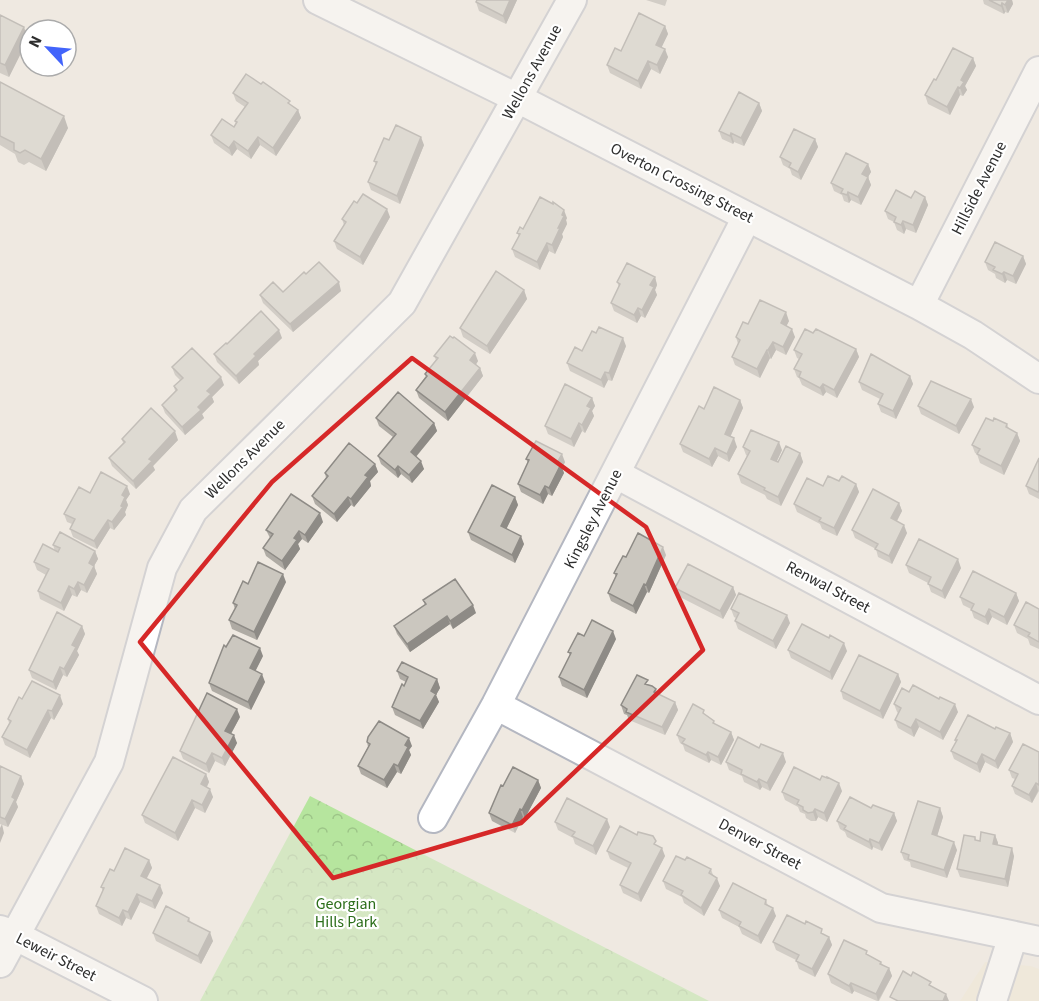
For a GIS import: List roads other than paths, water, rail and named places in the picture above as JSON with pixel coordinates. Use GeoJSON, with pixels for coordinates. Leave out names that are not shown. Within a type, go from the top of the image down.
{"type":"FeatureCollection","features":[{"type":"Feature","properties":{"kind":"street","name":"Overton Crossing Street"},"geometry":{"type":"LineString","coordinates":[[318,0],[517,98],[919,305],[974,335],[1039,379]]}},
{"type":"Feature","properties":{"kind":"street","name":"Wellons Avenue"},"geometry":{"type":"LineString","coordinates":[[0,963],[7,933],[109,762],[162,568],[194,510],[402,303],[572,0]]}},
{"type":"Feature","properties":{"kind":"street","name":"Hillside Avenue"},"geometry":{"type":"LineString","coordinates":[[919,305],[1039,71]]}},
{"type":"Feature","properties":{"kind":"street","name":"Kingsley Avenue"},"geometry":{"type":"LineString","coordinates":[[433,818],[496,705],[747,217]]}},
{"type":"Feature","properties":{"kind":"street","name":"Renwal Street"},"geometry":{"type":"LineString","coordinates":[[616,474],[1039,700]]}},
{"type":"Feature","properties":{"kind":"street","name":"Denver Street"},"geometry":{"type":"LineString","coordinates":[[496,705],[881,908],[1026,938]]}},
{"type":"Feature","properties":{"kind":"street","name":"Leweir Street"},"geometry":{"type":"LineString","coordinates":[[7,933],[143,1001]]}},
{"type":"Feature","properties":{"kind":"street"},"geometry":{"type":"LineString","coordinates":[[992,1001],[1026,938]]}},
{"type":"Feature","properties":{"kind":"park label","name":"Georgian Hills Park"},"geometry":{"type":"Point","coordinates":[346,913]}}]}
